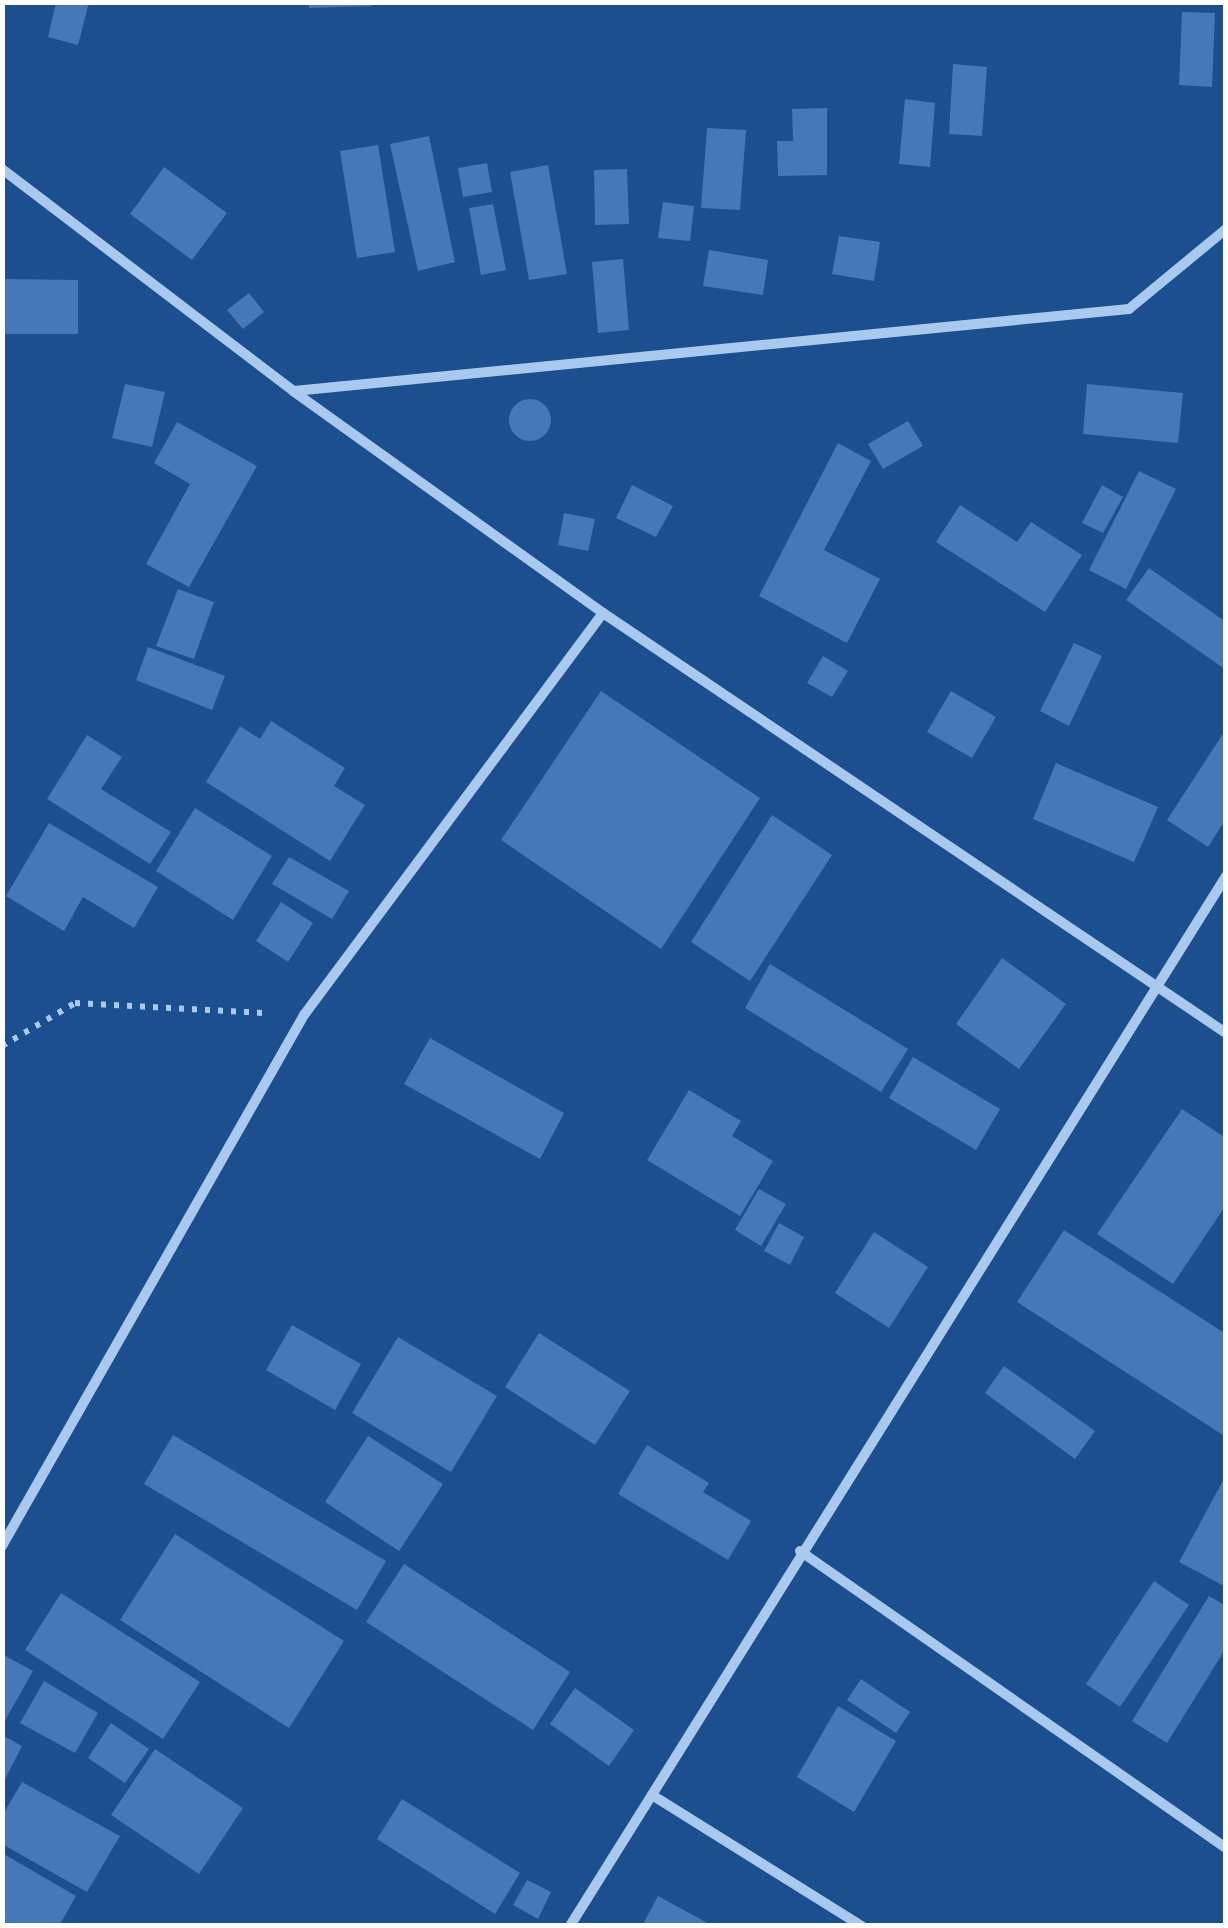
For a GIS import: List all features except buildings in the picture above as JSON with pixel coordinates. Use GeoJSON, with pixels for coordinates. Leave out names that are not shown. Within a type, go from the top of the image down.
{"type":"FeatureCollection","features":[{"type":"Feature","properties":{"kind":"street"},"geometry":{"type":"LineString","coordinates":[[2,169],[294,391],[603,613],[1226,1033]]}},
{"type":"Feature","properties":{"kind":"street"},"geometry":{"type":"LineString","coordinates":[[294,391],[1129,309],[1226,229]]}},
{"type":"Feature","properties":{"kind":"street"},"geometry":{"type":"LineString","coordinates":[[2,1546],[304,1014],[603,613]]}},
{"type":"Feature","properties":{"kind":"street"},"geometry":{"type":"LineString","coordinates":[[570,1926],[800,1550],[1226,876]]}},
{"type":"Feature","properties":{"kind":"street"},"geometry":{"type":"LineString","coordinates":[[800,1550],[1226,1848]]}},
{"type":"Feature","properties":{"kind":"street"},"geometry":{"type":"LineString","coordinates":[[652,1795],[862,1926]]}},
{"type":"Feature","properties":{"kind":"path"},"geometry":{"type":"LineString","coordinates":[[2,1046],[74,1003],[304,1014]]}}]}
